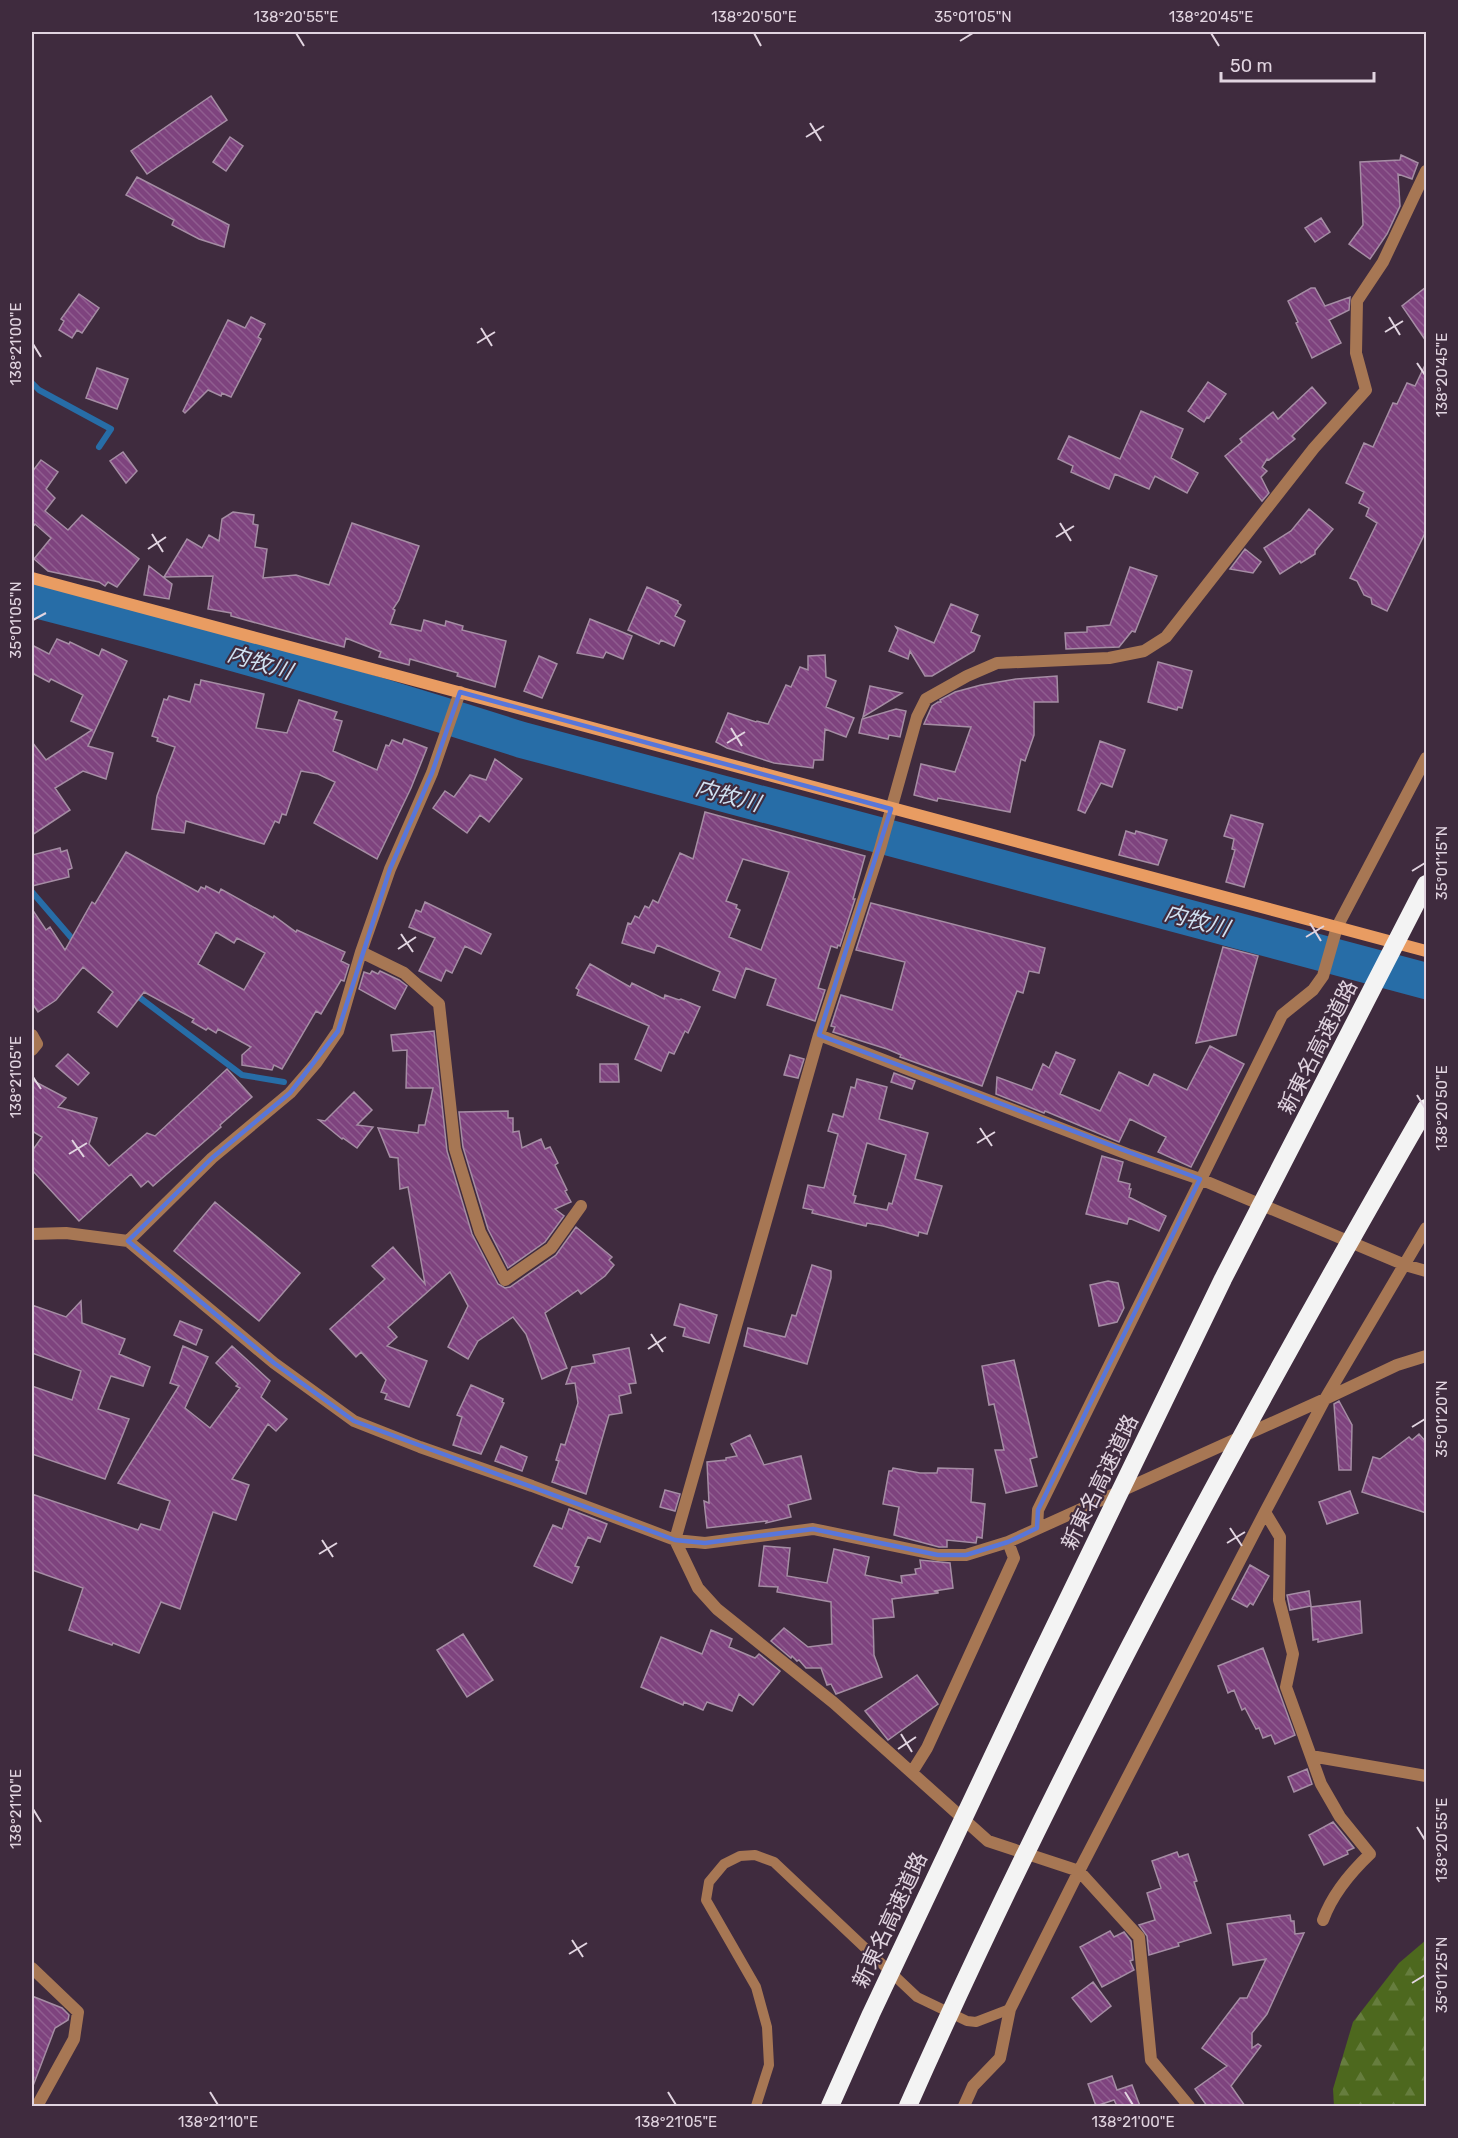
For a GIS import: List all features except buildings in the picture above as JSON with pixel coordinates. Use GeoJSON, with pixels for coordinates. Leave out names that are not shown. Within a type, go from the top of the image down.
{"type":"FeatureCollection","features":[{"type":"Feature","properties":{"kind":"highway","name":"新東名高速道路"},"geometry":{"type":"LineString","coordinates":[[830,2106],[871,2014],[1016,1708],[1218,1290],[1426,884]]}},
{"type":"Feature","properties":{"kind":"highway"},"geometry":{"type":"LineString","coordinates":[[908,2106],[1059,1788],[1191,1528],[1334,1268],[1426,1108]]}},
{"type":"Feature","properties":{"kind":"street"},"geometry":{"type":"LineString","coordinates":[[1188,2106],[1151,2060],[1139,1937],[1079,1871],[988,1841],[834,1703],[717,1610],[698,1588],[675,1540],[819,1035],[880,849],[917,717],[926,699],[967,676],[997,663],[1109,658],[1144,651],[1166,637],[1314,448],[1366,390],[1356,353],[1357,301],[1383,262],[1426,171]]}},
{"type":"Feature","properties":{"kind":"street"},"geometry":{"type":"LineString","coordinates":[[32,578],[460,692],[890,814],[1335,932],[1426,951]]}},
{"type":"Feature","properties":{"kind":"street"},"geometry":{"type":"LineString","coordinates":[[128,1241],[212,1158],[290,1093],[316,1063],[338,1031],[361,952],[390,869],[446,736],[460,692]]}},
{"type":"Feature","properties":{"kind":"street"},"geometry":{"type":"LineString","coordinates":[[1037,1528],[1038,1510],[1282,1015],[1313,990],[1323,976],[1335,932],[1426,758]]}},
{"type":"Feature","properties":{"kind":"street"},"geometry":{"type":"LineString","coordinates":[[361,952],[404,973],[439,1004],[455,1149],[480,1232],[505,1280],[551,1248],[581,1206]]}},
{"type":"Feature","properties":{"kind":"street"},"geometry":{"type":"LineString","coordinates":[[32,1035],[37,1044],[32,1050]]}},
{"type":"Feature","properties":{"kind":"street"},"geometry":{"type":"LineString","coordinates":[[819,1035],[1119,1151],[1200,1179],[1405,1265],[1426,1271]]}},
{"type":"Feature","properties":{"kind":"street"},"geometry":{"type":"LineString","coordinates":[[964,2106],[973,2086],[1000,2058],[1010,2009],[1265,1512],[1325,1399],[1426,1228]]}},
{"type":"Feature","properties":{"kind":"street"},"geometry":{"type":"LineString","coordinates":[[32,1234],[66,1233],[128,1241],[274,1363],[354,1421],[675,1540],[705,1543],[813,1529],[938,1555],[966,1555],[1008,1542],[1397,1365],[1426,1356]]}},
{"type":"Feature","properties":{"kind":"street"},"geometry":{"type":"LineString","coordinates":[[1265,1512],[1280,1537],[1279,1600],[1293,1654],[1286,1687],[1321,1784],[1340,1816],[1370,1854],[1355,1868],[1328,1905],[1323,1920]]}},
{"type":"Feature","properties":{"kind":"street"},"geometry":{"type":"LineString","coordinates":[[912,1772],[927,1748],[1014,1558],[1008,1542]]}},
{"type":"Feature","properties":{"kind":"street"},"geometry":{"type":"LineString","coordinates":[[1311,1756],[1426,1776]]}},
{"type":"Feature","properties":{"kind":"street"},"geometry":{"type":"LineString","coordinates":[[32,1968],[78,2012],[74,2039],[37,2106]]}},
{"type":"Feature","properties":{"kind":"lane"},"geometry":{"type":"LineString","coordinates":[[756,2106],[770,2066],[767,2027],[756,1987],[706,1900],[709,1882],[724,1864],[740,1856],[755,1855],[774,1862],[917,1997],[967,2021],[976,2022],[1010,2009]]}},
{"type":"Feature","properties":{"kind":"highlighted area"},"geometry":{"type":"Polygon","coordinates":[[[460,692],[891,809],[819,1035],[1200,1179],[1038,1510],[1037,1528],[1008,1542],[966,1555],[938,1555],[813,1529],[705,1543],[675,1540],[354,1421],[274,1363],[128,1241],[212,1158],[290,1093],[338,1031],[390,869],[432,773],[460,692]]]}},
{"type":"Feature","properties":{"kind":"green space"},"geometry":{"type":"Polygon","coordinates":[[[1426,1940],[1426,2106],[1334,2106],[1333,2089],[1353,2022],[1399,1963],[1426,1940]]]}},
{"type":"Feature","properties":{"kind":"waterway"},"geometry":{"type":"LineString","coordinates":[[32,383],[39,390],[111,429],[99,447]]}},
{"type":"Feature","properties":{"kind":"waterway","name":"内牧川"},"geometry":{"type":"LineString","coordinates":[[32,599],[278,666],[522,740],[1426,981]]}},
{"type":"Feature","properties":{"kind":"waterway"},"geometry":{"type":"LineString","coordinates":[[32,892],[75,942]]}},
{"type":"Feature","properties":{"kind":"waterway"},"geometry":{"type":"LineString","coordinates":[[135,994],[242,1075],[284,1082]]}}]}
